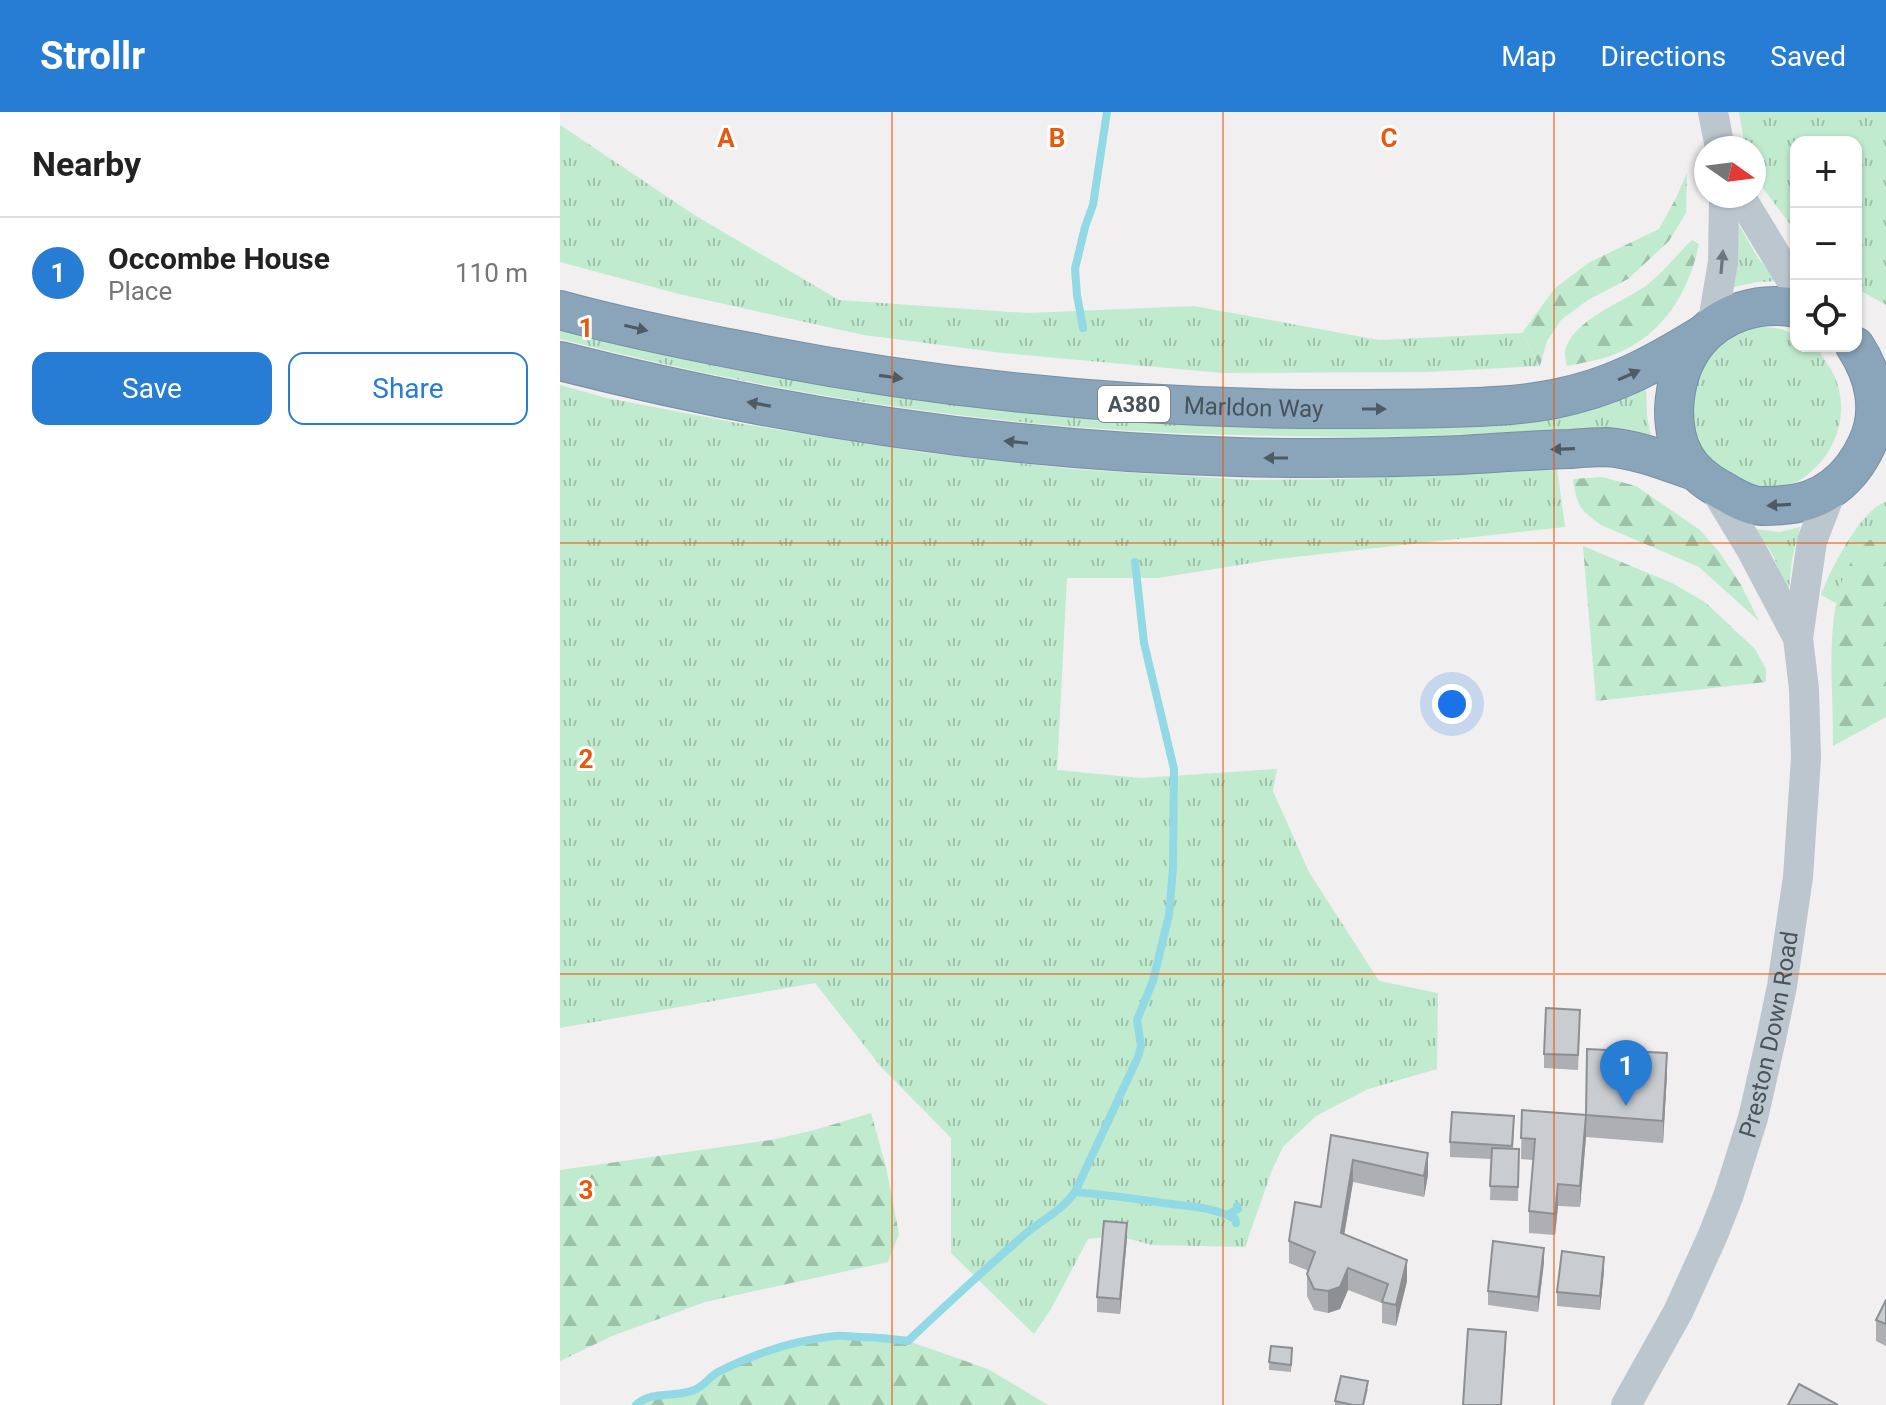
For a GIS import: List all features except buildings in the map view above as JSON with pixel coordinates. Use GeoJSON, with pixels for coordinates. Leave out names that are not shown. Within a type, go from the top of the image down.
{"type":"FeatureCollection","features":[{"type":"Feature","properties":{"kind":"highway","name":"Marldon Way"},"geometry":{"type":"LineString","coordinates":[[560,310],[702,343],[889,377],[1050,397],[1252,409],[1488,407],[1552,399],[1607,385],[1652,365],[1726,317],[1753,307],[1790,307]]}},
{"type":"Feature","properties":{"kind":"highway"},"geometry":{"type":"LineString","coordinates":[[1704,478],[1682,452],[1674,428],[1674,397],[1681,370],[1691,350],[1707,331]]}},
{"type":"Feature","properties":{"kind":"highway"},"geometry":{"type":"LineString","coordinates":[[1862,340],[1886,354]]}},
{"type":"Feature","properties":{"kind":"highway"},"geometry":{"type":"LineString","coordinates":[[1837,485],[1858,463],[1869,440],[1875,414],[1874,388],[1859,352]]}},
{"type":"Feature","properties":{"kind":"highway","name":"Marldon Way"},"geometry":{"type":"LineString","coordinates":[[560,361],[637,380],[833,417],[1022,443],[1151,453],[1340,458],[1607,447],[1648,455],[1704,478],[1739,500],[1755,506],[1796,504],[1886,461]]}},
{"type":"Feature","properties":{"kind":"street"},"geometry":{"type":"LineString","coordinates":[[1713,112],[1718,136]]}},
{"type":"Feature","properties":{"kind":"street"},"geometry":{"type":"LineString","coordinates":[[1707,331],[1723,262],[1724,208]]}},
{"type":"Feature","properties":{"kind":"street"},"geometry":{"type":"LineString","coordinates":[[1747,208],[1791,280]]}},
{"type":"Feature","properties":{"kind":"street","name":"Preston Down Road"},"geometry":{"type":"LineString","coordinates":[[1704,478],[1751,549],[1798,638]]}},
{"type":"Feature","properties":{"kind":"street","name":"Preston Down Road"},"geometry":{"type":"LineString","coordinates":[[1626,1405],[1678,1312],[1713,1235],[1753,1118],[1782,986],[1798,877],[1805,772],[1804,689],[1798,638],[1812,541],[1837,485]]}},
{"type":"Feature","properties":{"kind":"green space"},"geometry":{"type":"Polygon","coordinates":[[[1739,112],[1886,112],[1886,305],[1862,291],[1862,136],[1790,136],[1790,224],[1766,192],[1766,136],[1743,136],[1739,112]]]}},
{"type":"Feature","properties":{"kind":"green space"},"geometry":{"type":"Polygon","coordinates":[[[560,125],[696,216],[839,300],[1027,313],[1194,306],[1379,340],[1522,333],[1540,366],[1426,372],[1222,373],[1003,353],[864,335],[679,294],[560,262],[560,125]]]}},
{"type":"Feature","properties":{"kind":"green space"},"geometry":{"type":"Polygon","coordinates":[[[1687,173],[1686,213],[1669,241],[1628,279],[1588,300],[1561,320],[1547,341],[1540,366],[1522,333],[1555,288],[1590,262],[1659,229],[1687,173]]]}},
{"type":"Feature","properties":{"kind":"green space"},"geometry":{"type":"Polygon","coordinates":[[[1735,218],[1758,258],[1778,281],[1730,288],[1735,218]]]}},
{"type":"Feature","properties":{"kind":"green space"},"geometry":{"type":"Polygon","coordinates":[[[1692,240],[1699,244],[1688,280],[1670,312],[1658,326],[1628,348],[1605,358],[1567,366],[1565,354],[1568,342],[1576,332],[1599,313],[1648,284],[1692,240]]]}},
{"type":"Feature","properties":{"kind":"green space"},"geometry":{"type":"Polygon","coordinates":[[[1758,326],[1781,329],[1790,333],[1790,352],[1819,352],[1835,377],[1840,393],[1839,426],[1825,456],[1800,480],[1771,491],[1727,486],[1677,416],[1716,338],[1758,326]]]}},
{"type":"Feature","properties":{"kind":"green space"},"geometry":{"type":"Polygon","coordinates":[[[560,328],[716,363],[1581,410],[1646,389],[1651,437],[1575,431],[1395,437],[1241,435],[1155,432],[983,418],[898,407],[728,377],[560,339],[560,328]]]}},
{"type":"Feature","properties":{"kind":"green space"},"geometry":{"type":"Polygon","coordinates":[[[560,385],[607,398],[737,423],[927,453],[1072,469],[1252,480],[1348,479],[1557,468],[1565,527],[1277,559],[1158,578],[1067,578],[1057,770],[1141,778],[1277,769],[1273,791],[1309,872],[1379,981],[1438,993],[1437,1069],[1368,1089],[1316,1116],[1283,1147],[1245,1247],[1152,1245],[1107,1237],[1088,1239],[1051,1309],[1034,1334],[951,1253],[951,1138],[882,1068],[815,983],[560,1028],[560,385]]]}},
{"type":"Feature","properties":{"kind":"green space"},"geometry":{"type":"Polygon","coordinates":[[[1602,477],[1636,486],[1700,530],[1741,585],[1759,621],[1699,567],[1601,525],[1588,515],[1580,506],[1573,479],[1602,477]]]}},
{"type":"Feature","properties":{"kind":"green space"},"geometry":{"type":"Polygon","coordinates":[[[1886,502],[1886,532],[1866,543],[1843,578],[1836,603],[1821,595],[1839,556],[1857,528],[1876,507],[1886,502]]]}},
{"type":"Feature","properties":{"kind":"green space"},"geometry":{"type":"Polygon","coordinates":[[[1800,527],[1792,559],[1788,598],[1774,557],[1756,529],[1780,532],[1800,527]]]}},
{"type":"Feature","properties":{"kind":"green space"},"geometry":{"type":"Polygon","coordinates":[[[1886,532],[1886,717],[1833,746],[1832,640],[1840,587],[1850,563],[1865,544],[1886,532]]]}},
{"type":"Feature","properties":{"kind":"green space"},"geometry":{"type":"Polygon","coordinates":[[[1583,546],[1674,584],[1706,603],[1755,649],[1766,669],[1766,682],[1596,701],[1583,546]]]}},
{"type":"Feature","properties":{"kind":"green space"},"geometry":{"type":"Polygon","coordinates":[[[871,1113],[886,1167],[899,1234],[888,1262],[705,1302],[612,1336],[560,1361],[560,1170],[771,1140],[871,1113]]]}},
{"type":"Feature","properties":{"kind":"green space"},"geometry":{"type":"Polygon","coordinates":[[[838,1335],[908,1341],[988,1369],[1048,1405],[636,1405],[649,1397],[695,1390],[719,1371],[763,1354],[838,1335]]]}},
{"type":"Feature","properties":{"kind":"waterway"},"geometry":{"type":"LineString","coordinates":[[1083,328],[1075,269],[1093,205],[1107,112]]}},
{"type":"Feature","properties":{"kind":"waterway"},"geometry":{"type":"LineString","coordinates":[[636,1405],[649,1397],[694,1390],[732,1365],[805,1341],[841,1336],[908,1341],[1075,1192],[1138,1057],[1141,1046],[1137,1020],[1153,981],[1169,915],[1174,769],[1144,643],[1135,562]]}},
{"type":"Feature","properties":{"kind":"waterway"},"geometry":{"type":"LineString","coordinates":[[1075,1192],[1200,1208],[1227,1215],[1236,1223]]}},
{"type":"Feature","properties":{"kind":"waterway"},"geometry":{"type":"LineString","coordinates":[[1229,1214],[1238,1209],[1237,1206]]}},
{"type":"Feature","properties":{"kind":"place","name":"Occombe House"},"geometry":{"type":"Point","coordinates":[1626,1106]}}]}
